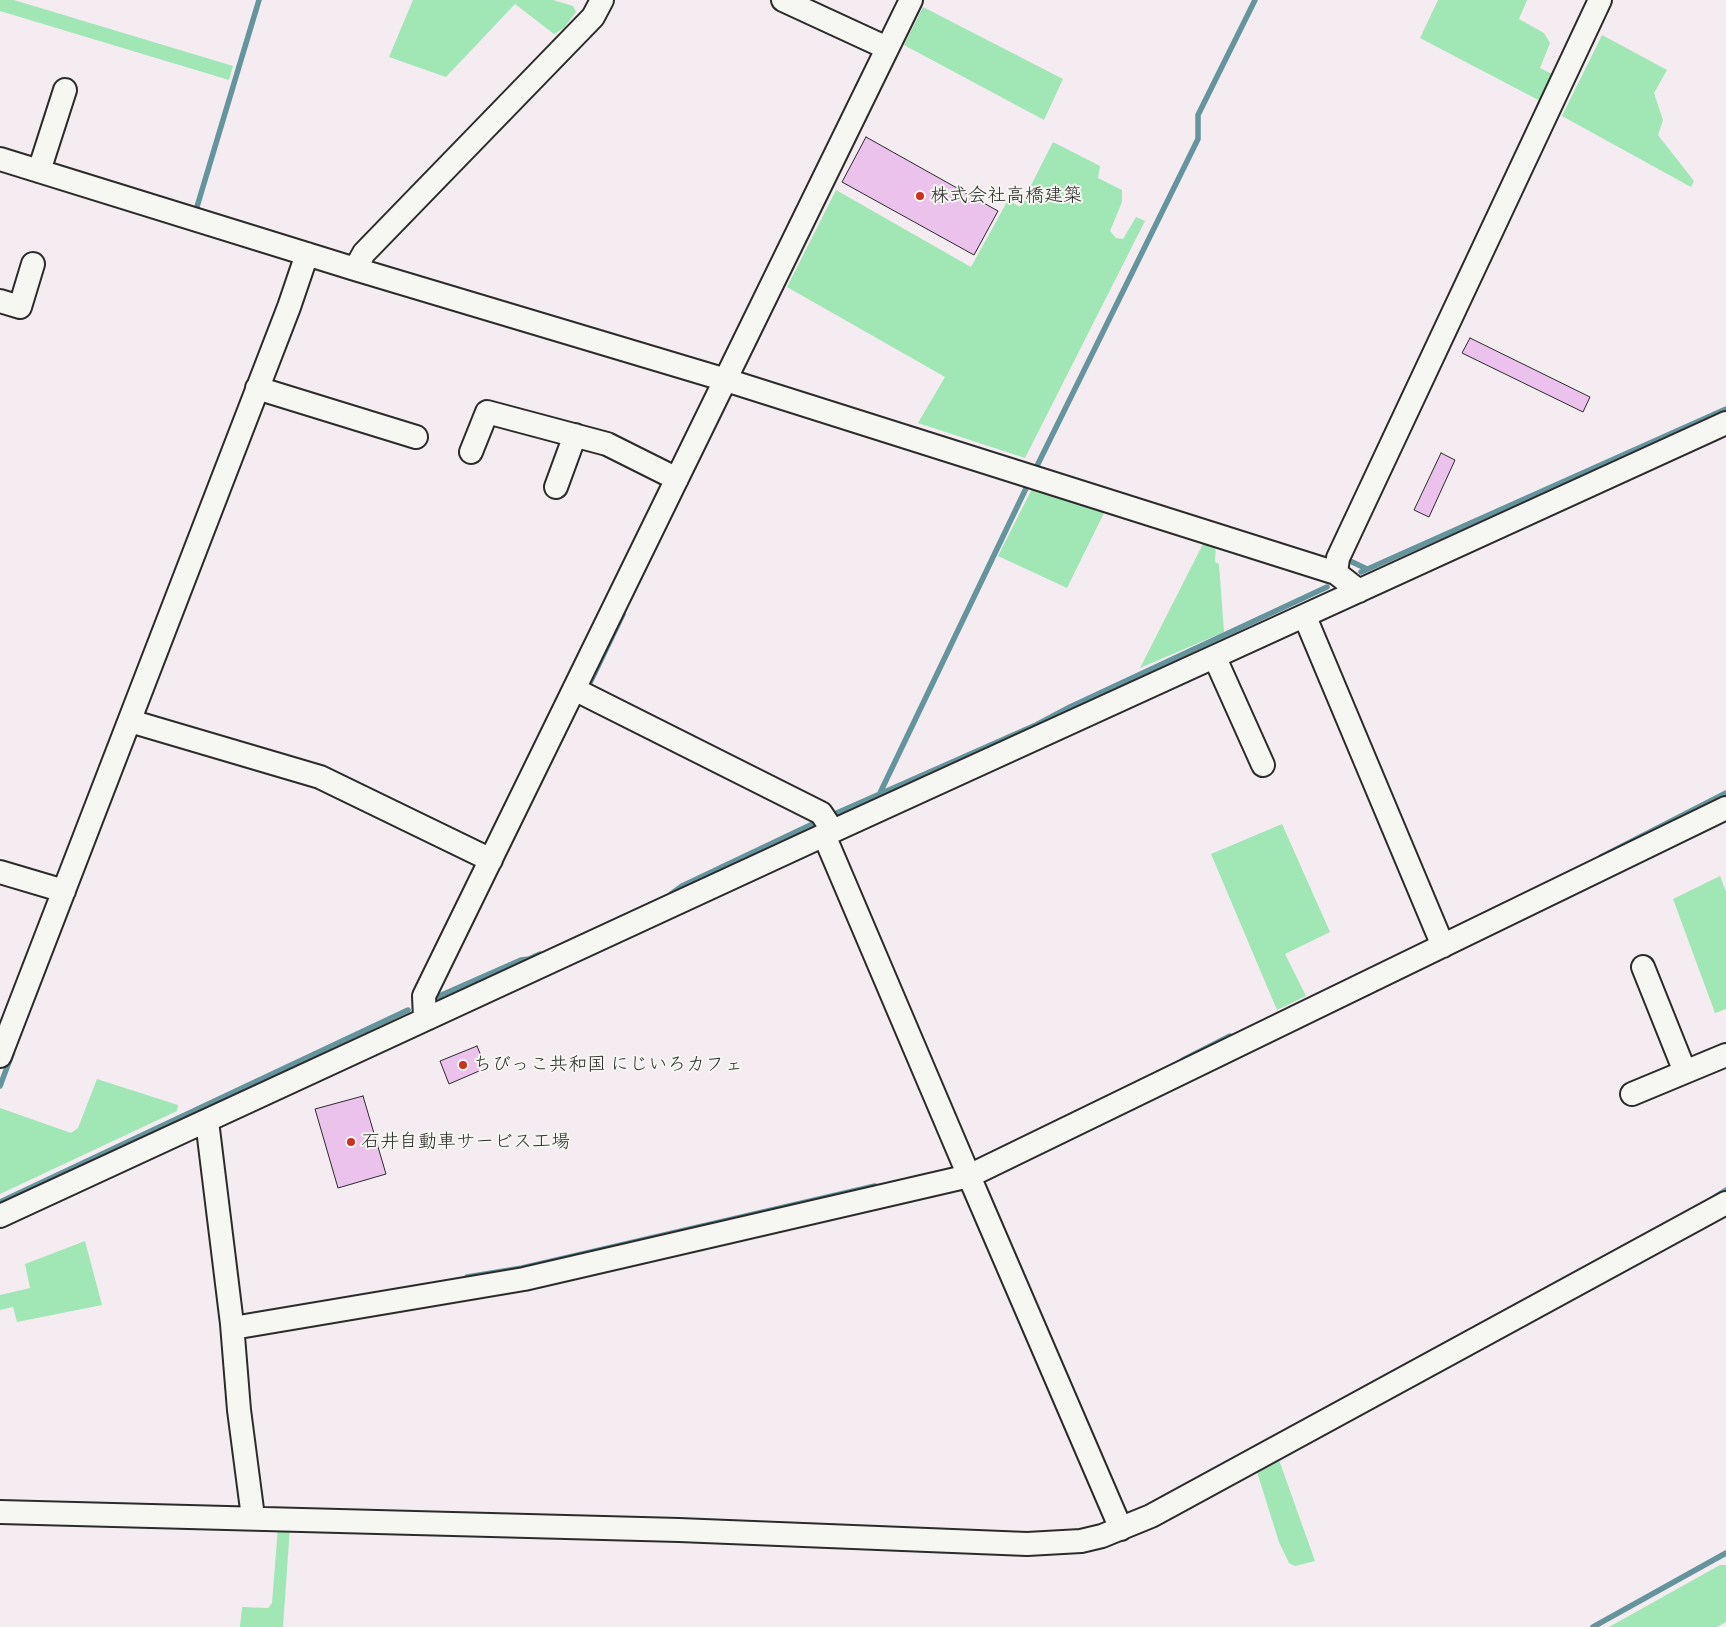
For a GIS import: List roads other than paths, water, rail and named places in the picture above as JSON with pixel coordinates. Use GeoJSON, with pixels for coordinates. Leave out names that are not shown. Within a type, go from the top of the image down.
{"type":"FeatureCollection","features":[{"type":"Feature","properties":{"kind":"street"},"geometry":{"type":"LineString","coordinates":[[355,269],[364,253],[593,16],[602,0]]}},
{"type":"Feature","properties":{"kind":"street"},"geometry":{"type":"LineString","coordinates":[[783,0],[887,48]]}},
{"type":"Feature","properties":{"kind":"street"},"geometry":{"type":"LineString","coordinates":[[425,1018],[424,996],[911,0]]}},
{"type":"Feature","properties":{"kind":"street"},"geometry":{"type":"LineString","coordinates":[[1337,566],[1600,0]]}},
{"type":"Feature","properties":{"kind":"street"},"geometry":{"type":"LineString","coordinates":[[38,171],[65,90]]}},
{"type":"Feature","properties":{"kind":"street"},"geometry":{"type":"LineString","coordinates":[[0,159],[355,269],[726,380],[1031,476],[1337,566],[1359,591]]}},
{"type":"Feature","properties":{"kind":"street"},"geometry":{"type":"LineString","coordinates":[[0,1056],[64,891],[137,723],[307,254]]}},
{"type":"Feature","properties":{"kind":"street"},"geometry":{"type":"LineString","coordinates":[[0,301],[20,307],[33,264]]}},
{"type":"Feature","properties":{"kind":"street"},"geometry":{"type":"LineString","coordinates":[[257,388],[416,437]]}},
{"type":"Feature","properties":{"kind":"street"},"geometry":{"type":"LineString","coordinates":[[470,452],[488,412],[607,444],[677,479]]}},
{"type":"Feature","properties":{"kind":"street"},"geometry":{"type":"LineString","coordinates":[[0,1216],[425,1018],[1726,423]]}},
{"type":"Feature","properties":{"kind":"street"},"geometry":{"type":"LineString","coordinates":[[556,487],[575,435]]}},
{"type":"Feature","properties":{"kind":"street"},"geometry":{"type":"LineString","coordinates":[[1305,617],[1441,938]]}},
{"type":"Feature","properties":{"kind":"street"},"geometry":{"type":"LineString","coordinates":[[1215,658],[1263,766]]}},
{"type":"Feature","properties":{"kind":"street"},"geometry":{"type":"LineString","coordinates":[[574,689],[821,813],[970,1176],[1119,1522]]}},
{"type":"Feature","properties":{"kind":"street"},"geometry":{"type":"LineString","coordinates":[[137,723],[320,777],[491,860]]}},
{"type":"Feature","properties":{"kind":"street"},"geometry":{"type":"LineString","coordinates":[[232,1322],[524,1279],[970,1176],[1441,938],[1726,808]]}},
{"type":"Feature","properties":{"kind":"street"},"geometry":{"type":"LineString","coordinates":[[0,872],[64,891]]}},
{"type":"Feature","properties":{"kind":"street"},"geometry":{"type":"LineString","coordinates":[[1643,967],[1685,1072]]}},
{"type":"Feature","properties":{"kind":"street"},"geometry":{"type":"LineString","coordinates":[[1632,1094],[1726,1055]]}},
{"type":"Feature","properties":{"kind":"street"},"geometry":{"type":"LineString","coordinates":[[207,1121],[232,1322],[239,1410],[252,1512]]}},
{"type":"Feature","properties":{"kind":"street"},"geometry":{"type":"LineString","coordinates":[[0,1512],[252,1512],[1027,1544],[1081,1541],[1119,1522],[1151,1516],[1726,1203]]}},
{"type":"Feature","properties":{"kind":"waterway"},"geometry":{"type":"LineString","coordinates":[[196,210],[259,0]]}},
{"type":"Feature","properties":{"kind":"waterway"},"geometry":{"type":"LineString","coordinates":[[1034,472],[1198,139],[1198,115],[1255,0]]}},
{"type":"Feature","properties":{"kind":"waterway"},"geometry":{"type":"LineString","coordinates":[[1361,572],[1726,409]]}},
{"type":"Feature","properties":{"kind":"waterway"},"geometry":{"type":"LineString","coordinates":[[880,793],[1030,480]]}},
{"type":"Feature","properties":{"kind":"waterway"},"geometry":{"type":"LineString","coordinates":[[1351,554],[1348,560],[1367,569]]}},
{"type":"Feature","properties":{"kind":"waterway"},"geometry":{"type":"LineString","coordinates":[[830,816],[1036,725],[1070,707],[1327,587]]}},
{"type":"Feature","properties":{"kind":"waterway"},"geometry":{"type":"LineString","coordinates":[[586,691],[623,614]]}},
{"type":"Feature","properties":{"kind":"waterway"},"geometry":{"type":"LineString","coordinates":[[1601,857],[1726,793]]}},
{"type":"Feature","properties":{"kind":"waterway"},"geometry":{"type":"LineString","coordinates":[[671,894],[682,886],[821,820]]}},
{"type":"Feature","properties":{"kind":"waterway"},"geometry":{"type":"LineString","coordinates":[[437,997],[521,960],[540,954]]}},
{"type":"Feature","properties":{"kind":"waterway"},"geometry":{"type":"LineString","coordinates":[[0,1202],[408,1010]]}},
{"type":"Feature","properties":{"kind":"waterway"},"geometry":{"type":"LineString","coordinates":[[1183,1060],[1230,1036]]}},
{"type":"Feature","properties":{"kind":"waterway"},"geometry":{"type":"LineString","coordinates":[[0,1086],[12,1054]]}},
{"type":"Feature","properties":{"kind":"waterway"},"geometry":{"type":"LineString","coordinates":[[467,1277],[522,1268],[875,1186]]}},
{"type":"Feature","properties":{"kind":"waterway"},"geometry":{"type":"LineString","coordinates":[[1715,1197],[1726,1190]]}},
{"type":"Feature","properties":{"kind":"waterway"},"geometry":{"type":"LineString","coordinates":[[1593,1627],[1726,1553]]}},
{"type":"Feature","properties":{"kind":"place","name":"株式会社高橋建築"},"geometry":{"type":"Point","coordinates":[920,196]}},
{"type":"Feature","properties":{"kind":"place","name":"ちびっこ共和国 にじいろカフェ"},"geometry":{"type":"Point","coordinates":[463,1065]}},
{"type":"Feature","properties":{"kind":"place","name":"石井自動車サービス工場"},"geometry":{"type":"Point","coordinates":[351,1142]}}]}
